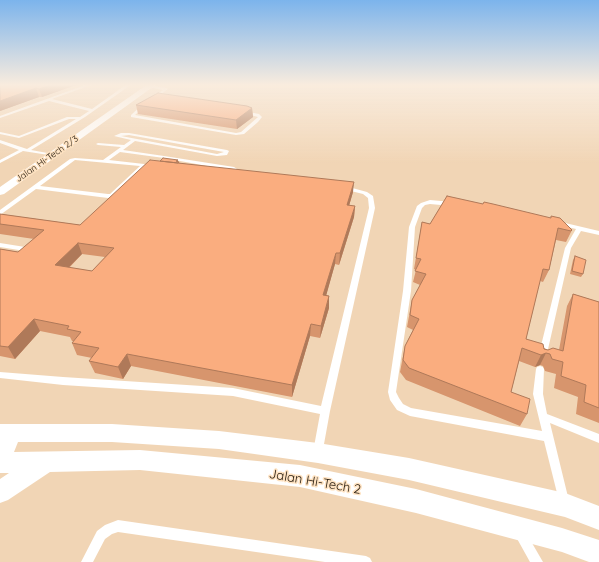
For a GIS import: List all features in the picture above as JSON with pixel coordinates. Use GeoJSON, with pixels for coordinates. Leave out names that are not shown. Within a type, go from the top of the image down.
{"type":"FeatureCollection","features":[{"type":"Feature","properties":{"kind":"street","name":"Jalan Hi-Tech 2/3"},"geometry":{"type":"LineString","coordinates":[[0,192],[115,110]]}},
{"type":"Feature","properties":{"kind":"street"},"geometry":{"type":"LineString","coordinates":[[0,461],[6,433],[112,433],[219,440],[318,452],[409,469],[565,505],[599,518]]}},
{"type":"Feature","properties":{"kind":"street","name":"Jalan Hi-Tech 2"},"geometry":{"type":"LineString","coordinates":[[0,461],[47,462],[140,460],[300,476],[416,501],[562,540],[599,553]]}},
{"type":"Feature","properties":{"kind":"street"},"geometry":{"type":"LineString","coordinates":[[0,492],[47,462]]}},
{"type":"Feature","properties":{"kind":"lane"},"geometry":{"type":"LineString","coordinates":[[0,118],[22,110]]}},
{"type":"Feature","properties":{"kind":"lane"},"geometry":{"type":"LineString","coordinates":[[0,162],[25,150],[92,110]]}},
{"type":"Feature","properties":{"kind":"lane"},"geometry":{"type":"LineString","coordinates":[[139,110],[132,116],[239,134],[257,121],[260,117],[258,115],[240,111]]}},
{"type":"Feature","properties":{"kind":"lane"},"geometry":{"type":"LineString","coordinates":[[0,133],[19,137],[68,118],[79,118]]}},
{"type":"Feature","properties":{"kind":"lane"},"geometry":{"type":"LineString","coordinates":[[121,134],[139,136],[226,151],[224,154],[217,155],[134,140],[116,136],[121,134]]}},
{"type":"Feature","properties":{"kind":"lane"},"geometry":{"type":"LineString","coordinates":[[105,161],[139,136]]}},
{"type":"Feature","properties":{"kind":"lane"},"geometry":{"type":"LineString","coordinates":[[0,141],[25,150],[53,154]]}},
{"type":"Feature","properties":{"kind":"lane"},"geometry":{"type":"LineString","coordinates":[[164,157],[183,143]]}},
{"type":"Feature","properties":{"kind":"lane"},"geometry":{"type":"LineString","coordinates":[[98,144],[126,146]]}},
{"type":"Feature","properties":{"kind":"lane"},"geometry":{"type":"LineString","coordinates":[[119,151],[164,157],[236,170],[238,172],[236,176],[213,173]]}},
{"type":"Feature","properties":{"kind":"lane"},"geometry":{"type":"LineString","coordinates":[[0,213],[75,158],[151,166]]}},
{"type":"Feature","properties":{"kind":"lane"},"geometry":{"type":"LineString","coordinates":[[35,187],[108,196],[112,195],[144,165]]}},
{"type":"Feature","properties":{"kind":"lane"},"geometry":{"type":"LineString","coordinates":[[318,452],[372,208],[371,198],[366,193],[338,187]]}},
{"type":"Feature","properties":{"kind":"lane"},"geometry":{"type":"LineString","coordinates":[[462,206],[430,202],[419,207],[412,227],[407,291],[392,392],[395,400],[400,406],[410,412],[549,437]]}},
{"type":"Feature","properties":{"kind":"lane"},"geometry":{"type":"LineString","coordinates":[[558,224],[599,233]]}},
{"type":"Feature","properties":{"kind":"lane"},"geometry":{"type":"LineString","coordinates":[[542,358],[568,248],[580,229]]}},
{"type":"Feature","properties":{"kind":"lane"},"geometry":{"type":"LineString","coordinates":[[0,245],[26,249]]}},
{"type":"Feature","properties":{"kind":"lane"},"geometry":{"type":"LineString","coordinates":[[540,369],[538,394],[565,505]]}},
{"type":"Feature","properties":{"kind":"lane"},"geometry":{"type":"LineString","coordinates":[[0,375],[63,381],[233,392],[326,411]]}},
{"type":"Feature","properties":{"kind":"lane"},"geometry":{"type":"LineString","coordinates":[[543,416],[599,438]]}},
{"type":"Feature","properties":{"kind":"lane"},"geometry":{"type":"LineString","coordinates":[[87,562],[101,535],[108,529],[118,526],[366,562]]}},
{"type":"Feature","properties":{"kind":"lane"},"geometry":{"type":"LineString","coordinates":[[516,528],[537,562]]}},
{"type":"Feature","properties":{"kind":"building"},"geometry":{"type":"Polygon","coordinates":[[[171,110],[249,110],[236,120],[171,110]]]}},
{"type":"Feature","properties":{"kind":"building"},"geometry":{"type":"Polygon","coordinates":[[[163,158],[178,160],[176,161],[179,162],[160,161],[163,158]]]}},
{"type":"Feature","properties":{"kind":"building"},"geometry":{"type":"Polygon","coordinates":[[[150,160],[354,182],[347,205],[355,206],[340,253],[336,253],[323,295],[329,296],[321,326],[311,324],[292,385],[127,354],[118,367],[89,361],[99,348],[72,343],[81,332],[67,329],[69,326],[34,319],[8,347],[0,346],[0,249],[18,252],[44,230],[0,224],[0,214],[80,225],[150,160]],[[78,243],[55,265],[92,271],[114,248],[78,243]]]}},
{"type":"Feature","properties":{"kind":"building"},"geometry":{"type":"Polygon","coordinates":[[[447,196],[483,204],[484,202],[551,218],[551,216],[560,218],[572,230],[558,228],[549,270],[543,269],[526,339],[543,344],[544,349],[548,350],[553,348],[563,351],[573,294],[599,302],[599,408],[584,402],[586,385],[561,376],[563,362],[552,359],[550,354],[546,353],[541,355],[522,348],[511,392],[530,399],[527,414],[409,368],[403,360],[405,346],[419,319],[410,315],[412,300],[426,274],[415,271],[421,259],[416,258],[422,222],[430,224],[447,196]]]}},
{"type":"Feature","properties":{"kind":"building"},"geometry":{"type":"Polygon","coordinates":[[[575,256],[586,260],[583,274],[572,271],[575,256]]]}}]}
